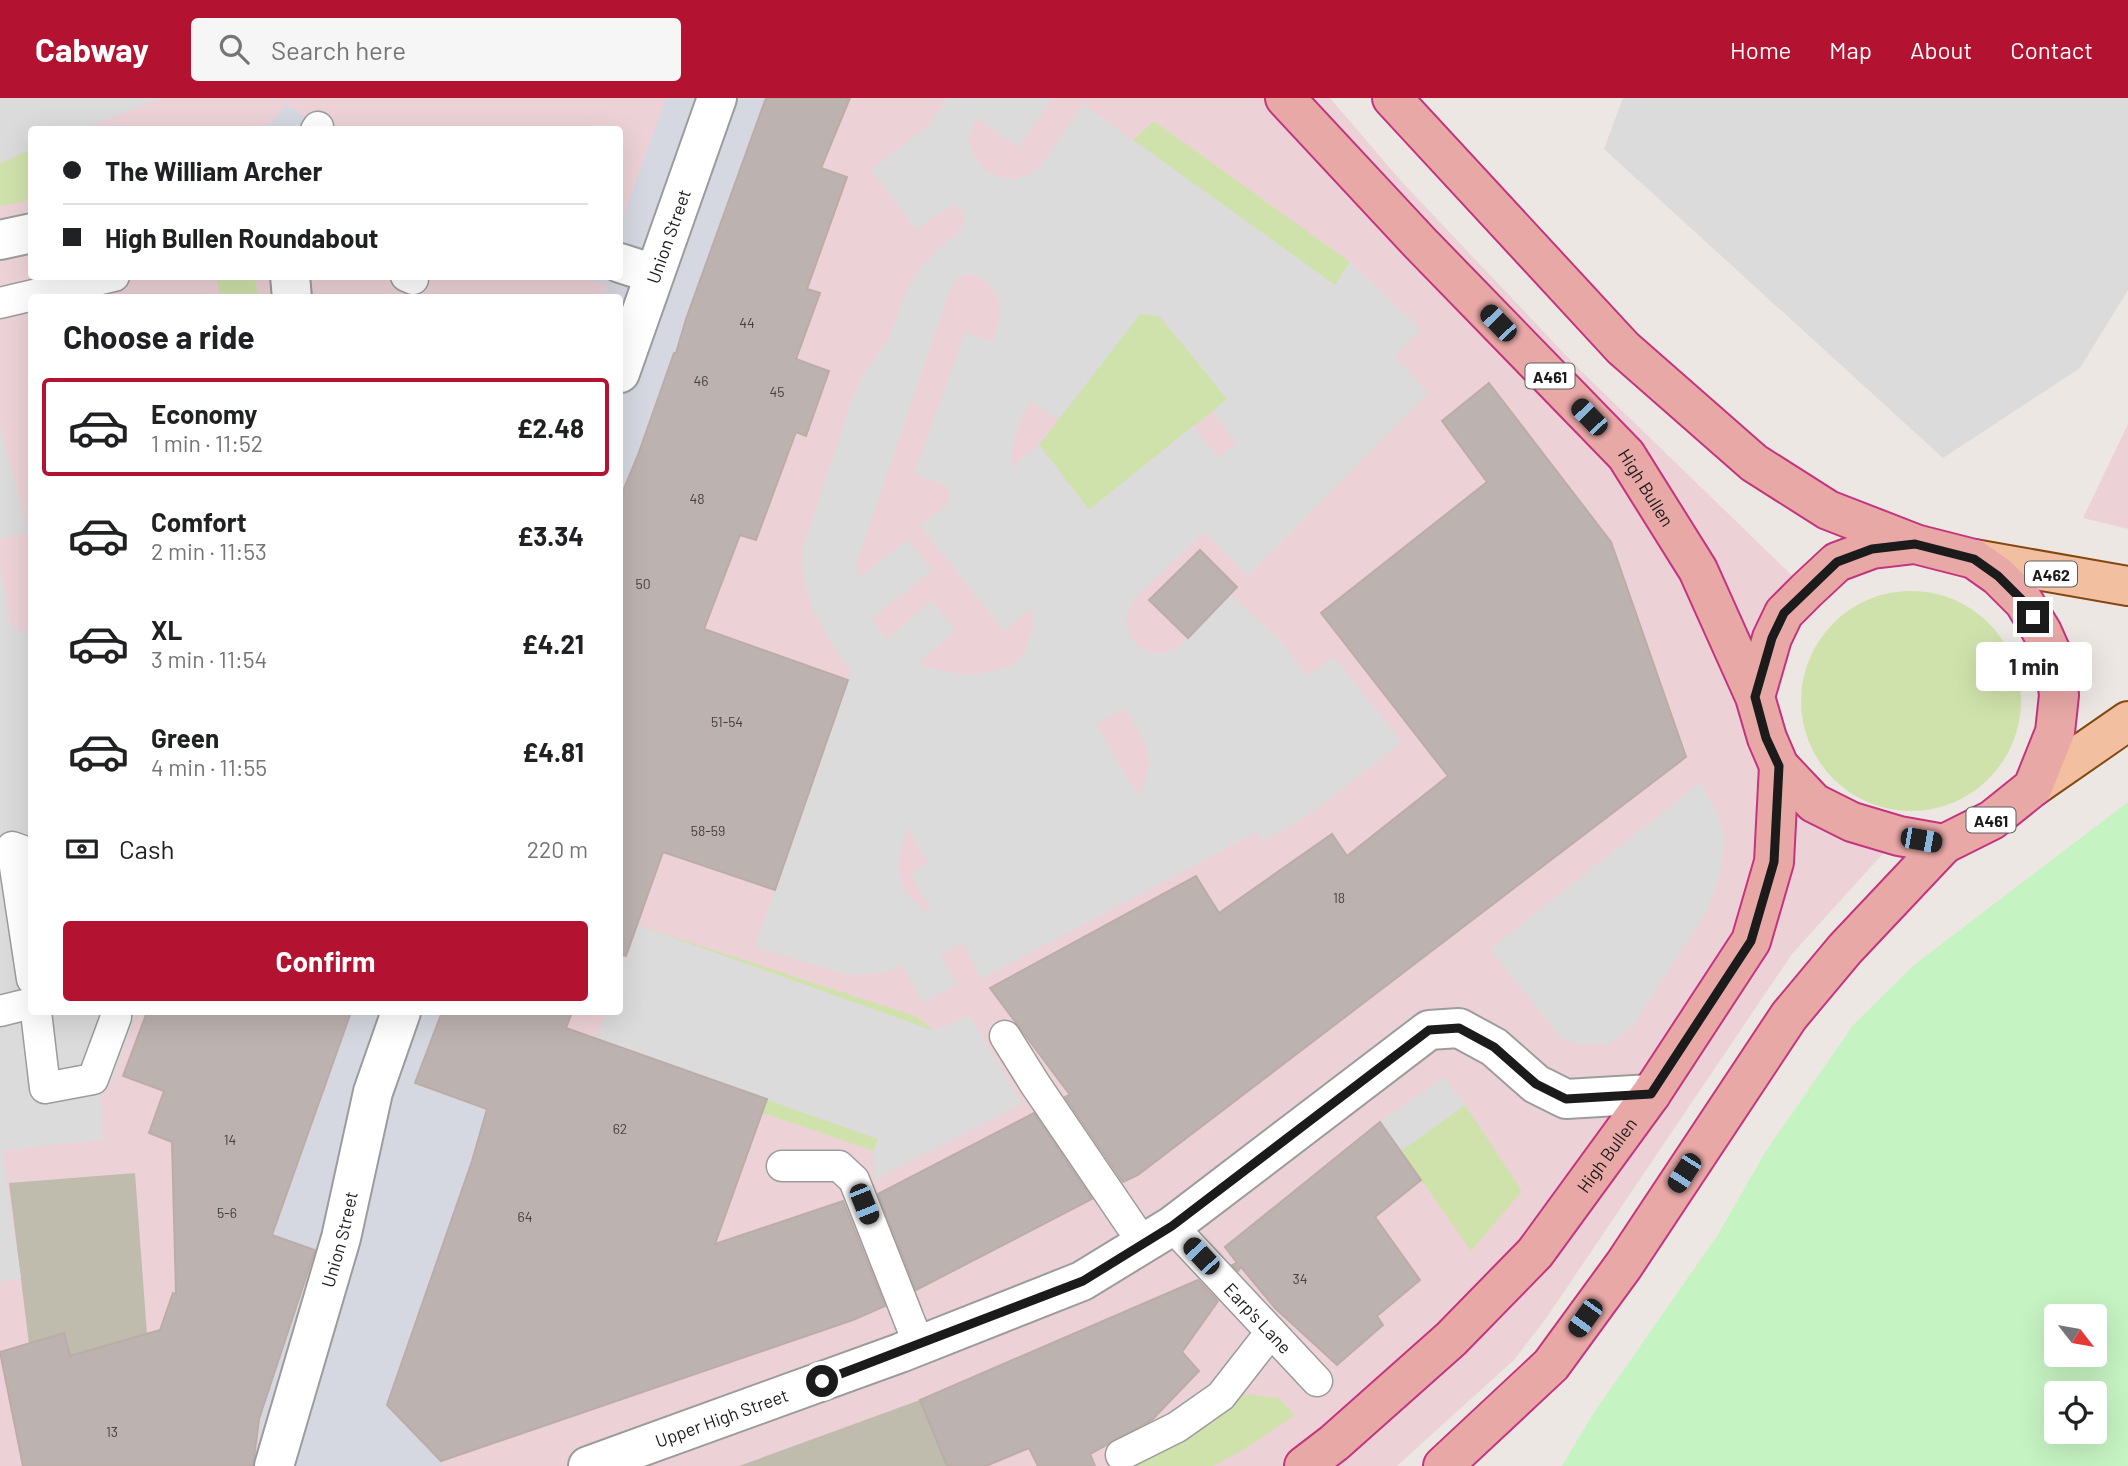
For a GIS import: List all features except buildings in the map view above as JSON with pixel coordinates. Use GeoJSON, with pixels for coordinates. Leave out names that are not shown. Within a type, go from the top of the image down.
{"type":"FeatureCollection","features":[{"type":"Feature","properties":{"kind":"highway","name":"High Bullen"},"geometry":{"type":"LineString","coordinates":[[1284,98],[1626,455],[1698,570],[1755,697]]}},
{"type":"Feature","properties":{"kind":"highway","name":"A461"},"geometry":{"type":"LineString","coordinates":[[1392,98],[1623,348],[1754,463],[1828,509],[1915,544],[1974,559],[1998,576],[2024,602],[2042,632],[2054,659],[2059,695],[2055,732],[2033,787],[1992,820],[1944,844],[1845,949],[1789,1016],[1624,1265],[1551,1365],[1443,1466]]}},
{"type":"Feature","properties":{"kind":"highway","name":"A461"},"geometry":{"type":"LineString","coordinates":[[1915,544],[1872,549],[1837,562],[1807,590],[1784,613],[1772,638],[1755,697],[1766,738],[1779,766],[1814,803],[1852,822],[1899,836],[1944,844]]}},
{"type":"Feature","properties":{"kind":"highway","name":"High Bullen"},"geometry":{"type":"LineString","coordinates":[[1304,1466],[1334,1443],[1451,1339],[1535,1252],[1651,1094],[1751,941],[1774,862],[1779,766]]}},
{"type":"Feature","properties":{"kind":"main road","name":"A462"},"geometry":{"type":"LineString","coordinates":[[1974,559],[2128,586]]}},
{"type":"Feature","properties":{"kind":"main road"},"geometry":{"type":"LineString","coordinates":[[2033,787],[2128,721]]}},
{"type":"Feature","properties":{"kind":"street","name":"Union Street"},"geometry":{"type":"LineString","coordinates":[[623,354],[637,268],[718,98]]}},
{"type":"Feature","properties":{"kind":"street"},"geometry":{"type":"LineString","coordinates":[[0,240],[28,234]]}},
{"type":"Feature","properties":{"kind":"street","name":"Union Street"},"geometry":{"type":"LineString","coordinates":[[274,1466],[341,1238],[373,1093],[400,1015]]}},
{"type":"Feature","properties":{"kind":"street","name":"Upper High Street"},"geometry":{"type":"LineString","coordinates":[[588,1466],[919,1345],[1083,1281],[1158,1234],[1429,1030],[1459,1028],[1494,1047],[1536,1084],[1566,1099],[1651,1094]]}},
{"type":"Feature","properties":{"kind":"lane"},"geometry":{"type":"LineString","coordinates":[[38,294],[97,280]]}},
{"type":"Feature","properties":{"kind":"lane"},"geometry":{"type":"LineString","coordinates":[[0,303],[28,296]]}},
{"type":"Feature","properties":{"kind":"lane"},"geometry":{"type":"LineString","coordinates":[[28,853],[12,847],[28,953]]}},
{"type":"Feature","properties":{"kind":"lane"},"geometry":{"type":"LineString","coordinates":[[0,1011],[28,1004]]}},
{"type":"Feature","properties":{"kind":"lane"},"geometry":{"type":"LineString","coordinates":[[36,1015],[45,1088],[93,1079],[116,1015]]}},
{"type":"Feature","properties":{"kind":"lane","name":"Earp's Lane"},"geometry":{"type":"LineString","coordinates":[[1005,1036],[1035,1084],[1158,1234],[1271,1332],[1317,1381]]}},
{"type":"Feature","properties":{"kind":"lane"},"geometry":{"type":"LineString","coordinates":[[782,1166],[839,1166],[854,1180],[919,1345]]}},
{"type":"Feature","properties":{"kind":"lane"},"geometry":{"type":"LineString","coordinates":[[1121,1455],[1177,1427],[1221,1396],[1271,1332]]}},
{"type":"Feature","properties":{"kind":"shaded area"},"geometry":{"type":"Polygon","coordinates":[[[0,98],[1330,98],[1401,181],[1578,368],[1807,590],[1755,697],[1779,766],[1899,836],[1792,954],[1545,1320],[1514,1360],[1397,1466],[0,1466],[0,98]]]}},
{"type":"Feature","properties":{"kind":"shaded area"},"geometry":{"type":"Polygon","coordinates":[[[0,98],[161,98],[91,126],[28,126],[28,151],[0,163],[0,98]]]}},
{"type":"Feature","properties":{"kind":"shaded area"},"geometry":{"type":"Polygon","coordinates":[[[666,98],[766,98],[623,499],[623,294],[605,294],[608,286],[589,280],[623,280],[623,217],[666,98]]]}},
{"type":"Feature","properties":{"kind":"shaded area"},"geometry":{"type":"Polygon","coordinates":[[[948,98],[1052,98],[1019,147],[976,118],[968,139],[972,155],[985,170],[1000,178],[1016,179],[1030,174],[1042,165],[1083,104],[1335,285],[1350,262],[1421,330],[1394,356],[1428,393],[1248,576],[1204,532],[1136,597],[1126,622],[1131,638],[1141,648],[1152,653],[1165,653],[1176,649],[1230,594],[1282,642],[1307,676],[1334,657],[1402,742],[1315,810],[1263,842],[1257,832],[981,979],[963,943],[941,954],[957,985],[922,1003],[903,965],[887,972],[849,975],[755,947],[851,672],[811,606],[802,568],[803,549],[862,376],[889,339],[907,289],[919,269],[939,248],[959,233],[965,224],[964,213],[951,205],[916,230],[871,169],[929,125],[948,98]],[[970,274],[959,277],[950,289],[856,565],[860,577],[908,540],[933,570],[872,618],[886,639],[932,601],[956,631],[923,658],[921,664],[936,670],[969,675],[1014,664],[1025,652],[1034,624],[1030,609],[1004,631],[920,526],[950,502],[949,487],[914,474],[965,332],[992,342],[1000,320],[996,293],[988,283],[970,274]],[[1140,314],[1059,419],[1030,402],[1020,419],[1015,436],[1011,468],[1039,445],[1089,510],[1193,426],[1218,458],[1237,443],[1212,412],[1227,399],[1160,316],[1140,314]],[[1120,710],[1096,724],[1137,795],[1143,786],[1149,759],[1146,745],[1129,713],[1120,710]],[[907,828],[898,868],[906,893],[927,912],[930,909],[911,874],[928,863],[907,828]]]}},
{"type":"Feature","properties":{"kind":"shaded area"},"geometry":{"type":"Polygon","coordinates":[[[1623,98],[2128,98],[2128,290],[2080,368],[1943,458],[1604,149],[1623,98]]]}},
{"type":"Feature","properties":{"kind":"shaded area"},"geometry":{"type":"Polygon","coordinates":[[[286,104],[318,126],[268,126],[286,104]]]}},
{"type":"Feature","properties":{"kind":"shaded area"},"geometry":{"type":"Polygon","coordinates":[[[2128,424],[2128,529],[2083,518],[2128,424]]]}},
{"type":"Feature","properties":{"kind":"shaded area"},"geometry":{"type":"Polygon","coordinates":[[[0,428],[28,531],[0,539],[0,428]]]}},
{"type":"Feature","properties":{"kind":"shaded area"},"geometry":{"type":"Polygon","coordinates":[[[0,566],[11,627],[28,634],[28,1015],[136,1015],[112,1081],[100,1097],[103,1139],[2,1151],[21,1278],[0,1282],[0,566]]]}},
{"type":"Feature","properties":{"kind":"shaded area"},"geometry":{"type":"Polygon","coordinates":[[[1700,783],[1720,818],[1724,840],[1721,869],[1708,909],[1632,1027],[1606,1044],[1578,1045],[1560,1037],[1490,949],[1700,783]]]}},
{"type":"Feature","properties":{"kind":"shaded area"},"geometry":{"type":"Polygon","coordinates":[[[637,925],[934,1031],[969,1015],[1022,1104],[874,1180],[874,1151],[878,1139],[596,1039],[605,1015],[623,1015],[623,965],[637,925]]]}},
{"type":"Feature","properties":{"kind":"shaded area"},"geometry":{"type":"Polygon","coordinates":[[[350,1015],[440,1015],[415,1083],[489,1109],[387,1405],[443,1466],[190,1466],[350,1015]]]}},
{"type":"Feature","properties":{"kind":"shaded area"},"geometry":{"type":"Polygon","coordinates":[[[1444,1077],[1465,1105],[1401,1151],[1380,1122],[1444,1077]]]}},
{"type":"Feature","properties":{"kind":"shaded area"},"geometry":{"type":"Polygon","coordinates":[[[135,1173],[147,1334],[70,1356],[63,1333],[29,1344],[9,1183],[135,1173]]]}},
{"type":"Feature","properties":{"kind":"shaded area"},"geometry":{"type":"Polygon","coordinates":[[[920,1400],[947,1466],[739,1466],[920,1400]]]}},
{"type":"Feature","properties":{"kind":"green space"},"geometry":{"type":"Polygon","coordinates":[[[1154,121],[1350,262],[1335,286],[1133,140],[1154,121]]]}},
{"type":"Feature","properties":{"kind":"green space"},"geometry":{"type":"Polygon","coordinates":[[[28,151],[28,201],[0,206],[0,163],[28,151]]]}},
{"type":"Feature","properties":{"kind":"green space"},"geometry":{"type":"Polygon","coordinates":[[[217,280],[255,280],[257,294],[220,294],[217,280]]]}},
{"type":"Feature","properties":{"kind":"green space"},"geometry":{"type":"Polygon","coordinates":[[[1139,314],[1159,316],[1228,399],[1089,510],[1039,445],[1139,314]]]}},
{"type":"Feature","properties":{"kind":"green space"},"geometry":{"type":"Polygon","coordinates":[[[1900,591],[1922,591],[1953,599],[1989,623],[2013,659],[2021,701],[2013,743],[1989,779],[1953,803],[1922,811],[1900,811],[1859,798],[1841,786],[1826,771],[1809,743],[1801,712],[1801,690],[1814,649],[1826,631],[1841,616],[1869,599],[1900,591]]]}},
{"type":"Feature","properties":{"kind":"green space"},"geometry":{"type":"Polygon","coordinates":[[[2128,802],[2128,1466],[1562,1466],[1593,1414],[1719,1233],[1766,1151],[1854,1024],[1914,965],[2128,802]]]}},
{"type":"Feature","properties":{"kind":"green space"},"geometry":{"type":"Polygon","coordinates":[[[637,925],[915,1016],[935,1031],[934,1031],[637,925]]]}},
{"type":"Feature","properties":{"kind":"green space"},"geometry":{"type":"Polygon","coordinates":[[[766,1099],[878,1139],[874,1151],[762,1113],[766,1099]]]}},
{"type":"Feature","properties":{"kind":"green space"},"geometry":{"type":"Polygon","coordinates":[[[1465,1105],[1522,1191],[1471,1251],[1401,1151],[1465,1105]]]}},
{"type":"Feature","properties":{"kind":"green space"},"geometry":{"type":"Polygon","coordinates":[[[1233,1393],[1279,1398],[1295,1415],[1243,1450],[1213,1466],[1121,1466],[1233,1393]]]}},
{"type":"Feature","properties":{"kind":"route"},"geometry":{"type":"LineString","coordinates":[[822,1381],[1083,1281],[1172,1226],[1429,1030],[1459,1028],[1494,1047],[1536,1084],[1566,1099],[1651,1094],[1751,941],[1774,862],[1779,766],[1766,738],[1755,697],[1772,638],[1784,613],[1837,562],[1872,549],[1915,544],[1974,559],[1998,576],[2024,602],[2033,617]]}}]}
